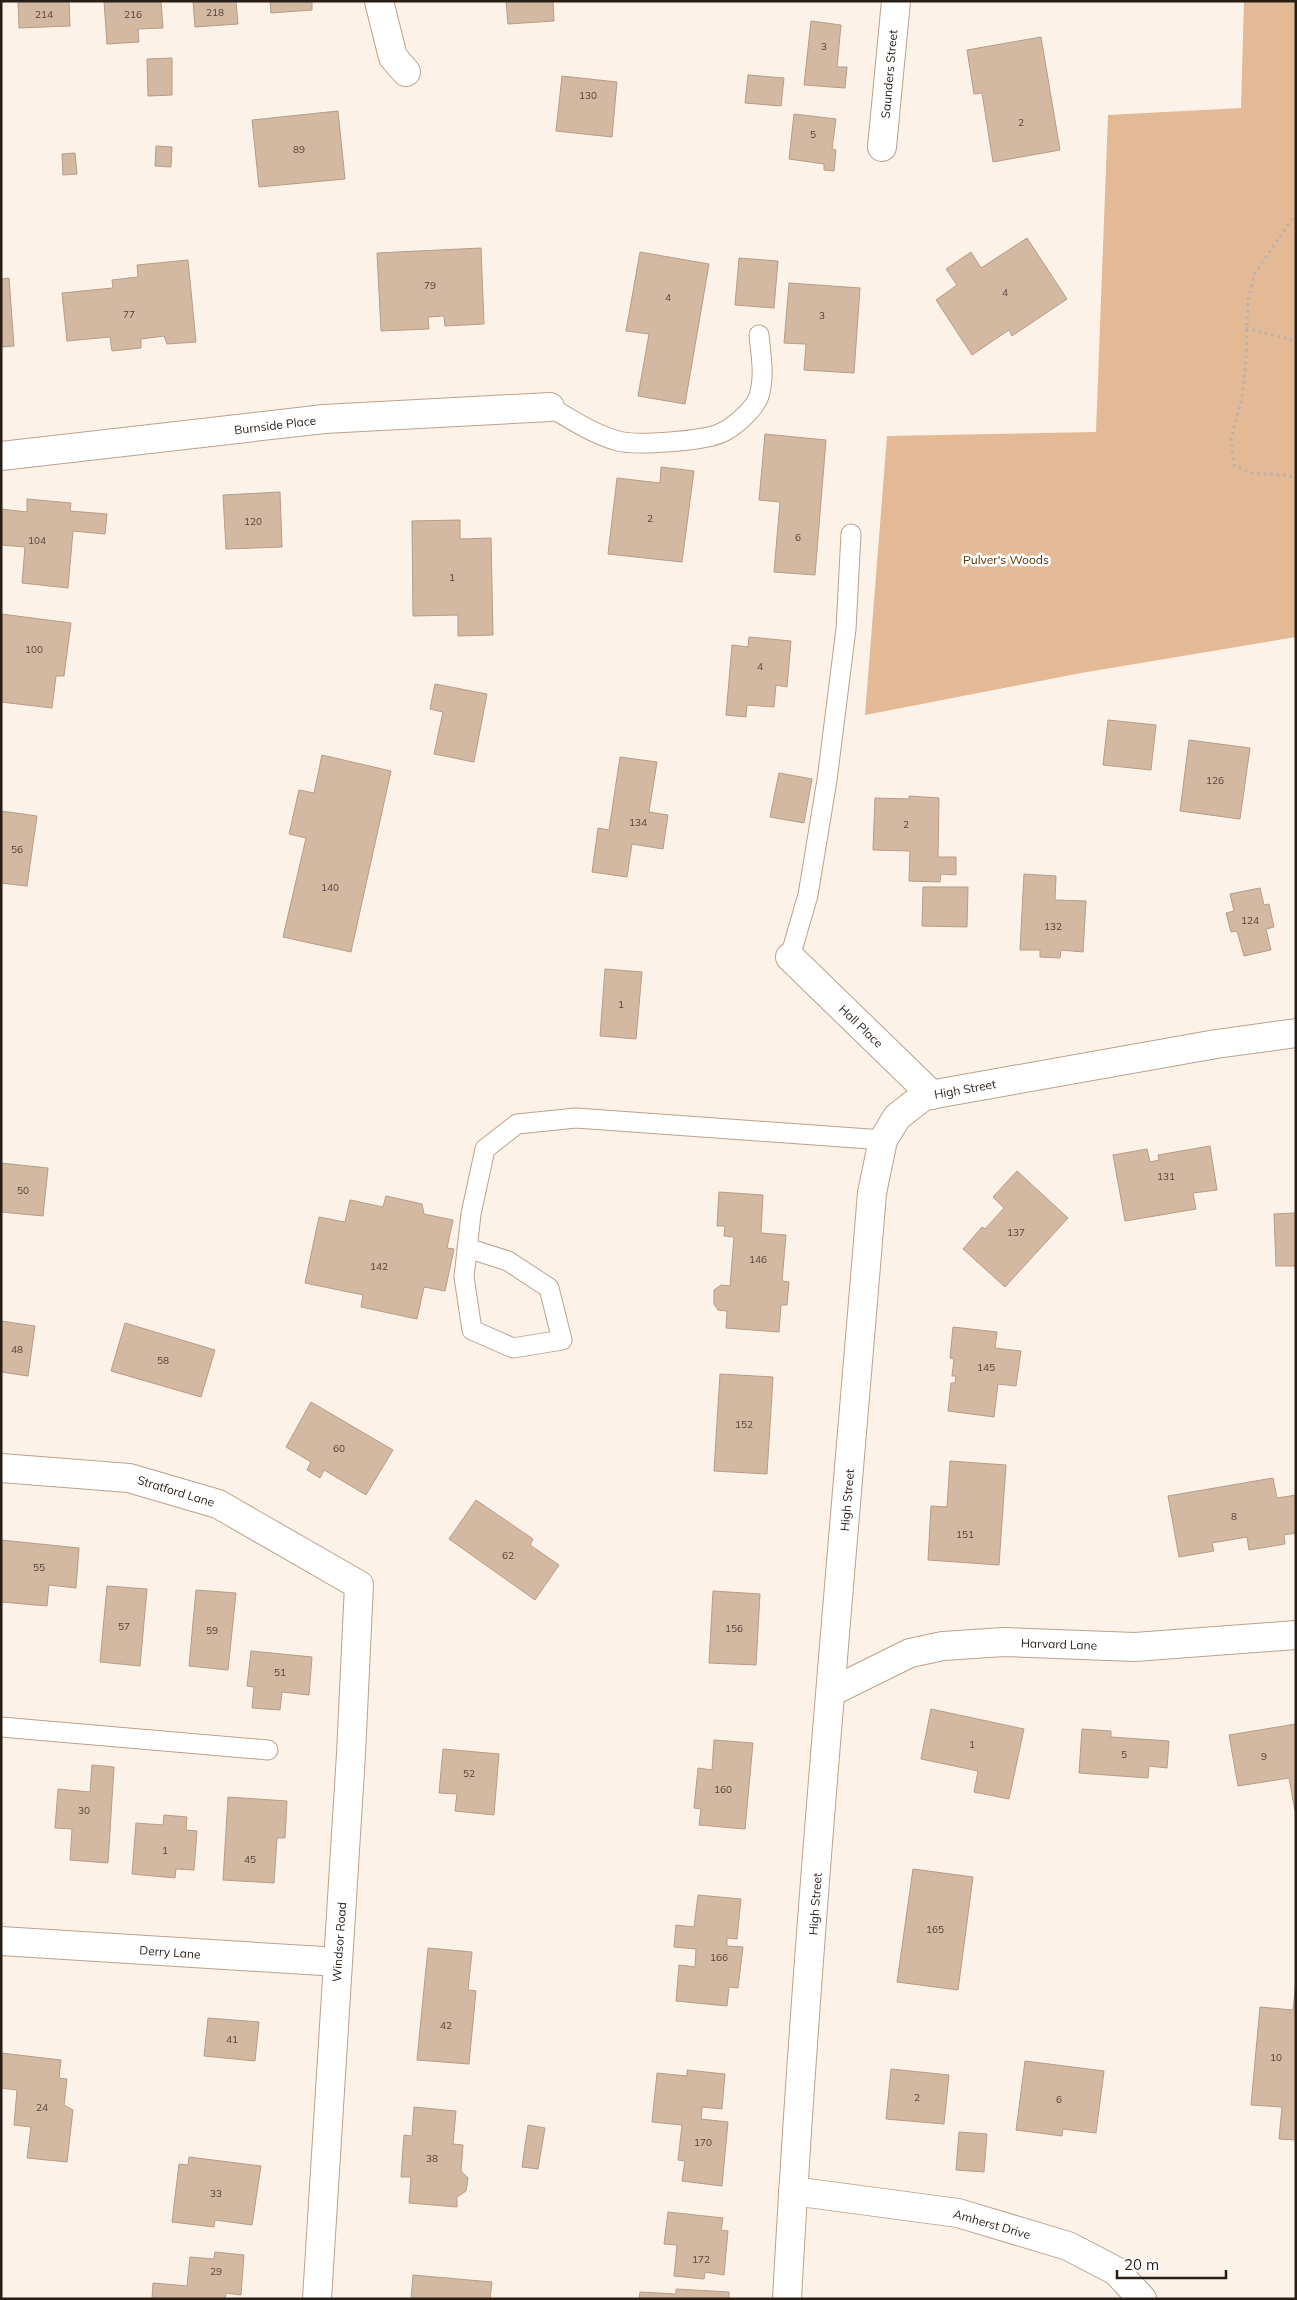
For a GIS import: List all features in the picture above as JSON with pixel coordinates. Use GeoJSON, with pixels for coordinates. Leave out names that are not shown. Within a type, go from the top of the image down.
{"type":"FeatureCollection","features":[{"type":"Feature","properties":{"kind":"street"},"geometry":{"type":"LineString","coordinates":[[379,1],[393,56],[406,72]]}},
{"type":"Feature","properties":{"kind":"street","name":"Saunders Street"},"geometry":{"type":"LineString","coordinates":[[882,146],[896,1]]}},
{"type":"Feature","properties":{"kind":"street","name":"Burnside Place"},"geometry":{"type":"LineString","coordinates":[[1,456],[324,419],[550,407]]}},
{"type":"Feature","properties":{"kind":"street","name":"Hall Place"},"geometry":{"type":"LineString","coordinates":[[790,957],[932,1094]]}},
{"type":"Feature","properties":{"kind":"street","name":"High Street"},"geometry":{"type":"LineString","coordinates":[[787,2299],[793,2192],[831,1692],[872,1193],[883,1140],[897,1117],[924,1096],[1216,1044],[1296,1033]]}},
{"type":"Feature","properties":{"kind":"street","name":"Stratford Lane"},"geometry":{"type":"LineString","coordinates":[[1,1468],[129,1478],[218,1504],[359,1585]]}},
{"type":"Feature","properties":{"kind":"street","name":"Windsor Road"},"geometry":{"type":"LineString","coordinates":[[317,2299],[351,1754],[359,1585]]}},
{"type":"Feature","properties":{"kind":"street","name":"Harvard Lane"},"geometry":{"type":"LineString","coordinates":[[831,1692],[910,1653],[943,1646],[1004,1642],[1135,1647],[1296,1635]]}},
{"type":"Feature","properties":{"kind":"street","name":"Derry Lane"},"geometry":{"type":"LineString","coordinates":[[1,1941],[338,1962]]}},
{"type":"Feature","properties":{"kind":"street","name":"Amherst Drive"},"geometry":{"type":"LineString","coordinates":[[793,2192],[958,2214],[1068,2246],[1116,2271],[1142,2299]]}},
{"type":"Feature","properties":{"kind":"lane"},"geometry":{"type":"LineString","coordinates":[[550,407],[592,432],[621,442],[673,442],[720,434],[737,424],[758,399],[763,380],[759,335]]}},
{"type":"Feature","properties":{"kind":"lane"},"geometry":{"type":"LineString","coordinates":[[790,957],[808,895],[828,780],[846,629],[851,534]]}},
{"type":"Feature","properties":{"kind":"lane"},"geometry":{"type":"LineString","coordinates":[[467,1248],[508,1261],[549,1288],[562,1340],[513,1348],[472,1330],[464,1277],[467,1248],[471,1214],[485,1149],[517,1124],[576,1118],[883,1140]]}},
{"type":"Feature","properties":{"kind":"lane"},"geometry":{"type":"LineString","coordinates":[[1,1727],[268,1750]]}},
{"type":"Feature","properties":{"kind":"path"},"geometry":{"type":"LineString","coordinates":[[1296,214],[1256,273],[1248,299],[1246,359],[1242,399],[1231,438],[1234,465],[1252,473],[1284,475],[1296,478]]}},
{"type":"Feature","properties":{"kind":"path"},"geometry":{"type":"LineString","coordinates":[[1246,328],[1296,342]]}},
{"type":"Feature","properties":{"kind":"green space","name":"Pulver's Woods"},"geometry":{"type":"Polygon","coordinates":[[[1244,1],[1296,1],[1296,637],[1081,673],[865,715],[887,436],[1096,432],[1108,115],[1241,108],[1244,1]]]}},
{"type":"Feature","properties":{"kind":"building"},"geometry":{"type":"Polygon","coordinates":[[[18,1],[69,1],[70,26],[19,28],[18,1]]]}},
{"type":"Feature","properties":{"kind":"building"},"geometry":{"type":"Polygon","coordinates":[[[104,1],[161,1],[163,28],[138,29],[139,42],[107,44],[104,1]]]}},
{"type":"Feature","properties":{"kind":"building"},"geometry":{"type":"Polygon","coordinates":[[[193,1],[236,1],[238,24],[195,27],[193,1]]]}},
{"type":"Feature","properties":{"kind":"building"},"geometry":{"type":"Polygon","coordinates":[[[270,1],[312,1],[312,10],[271,13],[270,1]]]}},
{"type":"Feature","properties":{"kind":"building"},"geometry":{"type":"Polygon","coordinates":[[[506,1],[553,1],[554,21],[508,24],[506,1]]]}},
{"type":"Feature","properties":{"kind":"building"},"geometry":{"type":"Polygon","coordinates":[[[811,21],[841,25],[837,67],[847,67],[845,88],[804,85],[811,21]]]}},
{"type":"Feature","properties":{"kind":"building"},"geometry":{"type":"Polygon","coordinates":[[[1041,37],[1060,150],[993,162],[982,93],[974,94],[967,50],[1041,37]]]}},
{"type":"Feature","properties":{"kind":"building"},"geometry":{"type":"Polygon","coordinates":[[[172,58],[172,95],[148,96],[147,59],[172,58]]]}},
{"type":"Feature","properties":{"kind":"building"},"geometry":{"type":"Polygon","coordinates":[[[748,75],[784,78],[781,106],[745,103],[748,75]]]}},
{"type":"Feature","properties":{"kind":"building"},"geometry":{"type":"Polygon","coordinates":[[[562,76],[617,82],[612,137],[556,131],[562,76]]]}},
{"type":"Feature","properties":{"kind":"building"},"geometry":{"type":"Polygon","coordinates":[[[338,111],[345,179],[259,187],[252,120],[338,111]]]}},
{"type":"Feature","properties":{"kind":"building"},"geometry":{"type":"Polygon","coordinates":[[[794,114],[836,119],[832,149],[836,150],[834,171],[824,170],[824,164],[789,159],[794,114]]]}},
{"type":"Feature","properties":{"kind":"building"},"geometry":{"type":"Polygon","coordinates":[[[156,146],[172,147],[171,167],[155,166],[156,146]]]}},
{"type":"Feature","properties":{"kind":"building"},"geometry":{"type":"Polygon","coordinates":[[[75,153],[77,174],[63,175],[62,154],[75,153]]]}},
{"type":"Feature","properties":{"kind":"building"},"geometry":{"type":"Polygon","coordinates":[[[1027,238],[1067,299],[1012,336],[1009,330],[972,355],[936,300],[957,285],[946,269],[971,252],[981,268],[1027,238]]]}},
{"type":"Feature","properties":{"kind":"building"},"geometry":{"type":"Polygon","coordinates":[[[481,248],[484,324],[445,326],[444,316],[428,317],[429,329],[381,331],[377,253],[481,248]]]}},
{"type":"Feature","properties":{"kind":"building"},"geometry":{"type":"Polygon","coordinates":[[[640,252],[709,264],[685,404],[638,396],[649,334],[626,331],[640,252]]]}},
{"type":"Feature","properties":{"kind":"building"},"geometry":{"type":"Polygon","coordinates":[[[739,258],[778,261],[774,308],[735,305],[739,258]]]}},
{"type":"Feature","properties":{"kind":"building"},"geometry":{"type":"Polygon","coordinates":[[[188,260],[196,342],[167,344],[164,336],[141,339],[141,348],[112,351],[110,337],[67,341],[62,293],[113,288],[112,280],[138,277],[137,265],[188,260]]]}},
{"type":"Feature","properties":{"kind":"building"},"geometry":{"type":"Polygon","coordinates":[[[9,278],[14,346],[1,347],[1,279],[9,278]]]}},
{"type":"Feature","properties":{"kind":"building"},"geometry":{"type":"Polygon","coordinates":[[[789,283],[860,288],[854,373],[804,370],[806,344],[784,343],[789,283]]]}},
{"type":"Feature","properties":{"kind":"building"},"geometry":{"type":"Polygon","coordinates":[[[765,434],[826,440],[815,575],[774,572],[780,502],[759,500],[765,434]]]}},
{"type":"Feature","properties":{"kind":"building"},"geometry":{"type":"Polygon","coordinates":[[[661,467],[694,471],[682,562],[608,554],[617,478],[660,483],[661,467]]]}},
{"type":"Feature","properties":{"kind":"building"},"geometry":{"type":"Polygon","coordinates":[[[280,492],[282,547],[226,549],[223,495],[280,492]]]}},
{"type":"Feature","properties":{"kind":"building"},"geometry":{"type":"Polygon","coordinates":[[[27,499],[71,503],[70,511],[107,514],[105,534],[73,531],[68,588],[22,583],[25,547],[1,545],[1,509],[27,512],[27,499]]]}},
{"type":"Feature","properties":{"kind":"building"},"geometry":{"type":"Polygon","coordinates":[[[460,520],[460,539],[491,538],[493,635],[458,636],[458,615],[413,616],[412,521],[460,520]]]}},
{"type":"Feature","properties":{"kind":"building"},"geometry":{"type":"Polygon","coordinates":[[[1,614],[71,623],[64,676],[56,676],[52,708],[1,702],[1,614]]]}},
{"type":"Feature","properties":{"kind":"building"},"geometry":{"type":"Polygon","coordinates":[[[749,637],[791,641],[787,687],[776,685],[774,707],[747,705],[746,717],[726,715],[732,645],[748,647],[749,637]]]}},
{"type":"Feature","properties":{"kind":"building"},"geometry":{"type":"Polygon","coordinates":[[[435,684],[487,694],[474,762],[434,754],[443,712],[430,709],[435,684]]]}},
{"type":"Feature","properties":{"kind":"building"},"geometry":{"type":"Polygon","coordinates":[[[1108,720],[1156,725],[1151,770],[1103,765],[1108,720]]]}},
{"type":"Feature","properties":{"kind":"building"},"geometry":{"type":"Polygon","coordinates":[[[1189,740],[1250,748],[1240,819],[1180,811],[1189,740]]]}},
{"type":"Feature","properties":{"kind":"building"},"geometry":{"type":"Polygon","coordinates":[[[322,755],[391,771],[351,952],[283,937],[306,838],[289,834],[299,790],[314,793],[322,755]]]}},
{"type":"Feature","properties":{"kind":"building"},"geometry":{"type":"Polygon","coordinates":[[[620,757],[657,762],[649,812],[668,815],[663,849],[632,844],[627,877],[592,872],[598,828],[609,830],[620,757]]]}},
{"type":"Feature","properties":{"kind":"building"},"geometry":{"type":"Polygon","coordinates":[[[779,773],[812,779],[804,823],[770,817],[779,773]]]}},
{"type":"Feature","properties":{"kind":"building"},"geometry":{"type":"Polygon","coordinates":[[[909,796],[939,798],[938,857],[956,857],[956,875],[941,874],[940,882],[909,881],[910,851],[873,850],[875,798],[909,799],[909,796]]]}},
{"type":"Feature","properties":{"kind":"building"},"geometry":{"type":"Polygon","coordinates":[[[1,811],[37,816],[27,886],[1,883],[1,811]]]}},
{"type":"Feature","properties":{"kind":"building"},"geometry":{"type":"Polygon","coordinates":[[[1024,874],[1056,876],[1055,900],[1086,901],[1083,952],[1061,950],[1060,958],[1040,957],[1040,950],[1020,950],[1024,874]]]}},
{"type":"Feature","properties":{"kind":"building"},"geometry":{"type":"Polygon","coordinates":[[[923,887],[968,887],[967,927],[922,926],[923,887]]]}},
{"type":"Feature","properties":{"kind":"building"},"geometry":{"type":"Polygon","coordinates":[[[1260,888],[1264,905],[1269,904],[1274,927],[1266,929],[1271,950],[1244,956],[1237,931],[1231,932],[1226,913],[1234,911],[1230,894],[1260,888]]]}},
{"type":"Feature","properties":{"kind":"building"},"geometry":{"type":"Polygon","coordinates":[[[605,969],[642,972],[636,1039],[600,1036],[605,969]]]}},
{"type":"Feature","properties":{"kind":"building"},"geometry":{"type":"Polygon","coordinates":[[[1210,1146],[1217,1190],[1193,1193],[1196,1209],[1125,1221],[1113,1155],[1147,1149],[1150,1162],[1159,1160],[1158,1155],[1210,1146]]]}},
{"type":"Feature","properties":{"kind":"building"},"geometry":{"type":"Polygon","coordinates":[[[1,1163],[48,1168],[43,1216],[1,1212],[1,1163]]]}},
{"type":"Feature","properties":{"kind":"building"},"geometry":{"type":"Polygon","coordinates":[[[1017,1171],[1068,1218],[1005,1287],[963,1249],[982,1227],[985,1229],[1004,1208],[993,1197],[1017,1171]]]}},
{"type":"Feature","properties":{"kind":"building"},"geometry":{"type":"Polygon","coordinates":[[[719,1192],[763,1195],[761,1233],[786,1235],[782,1281],[789,1282],[787,1305],[781,1305],[779,1332],[726,1328],[727,1311],[718,1310],[714,1304],[714,1290],[721,1285],[730,1286],[734,1237],[724,1236],[725,1226],[717,1226],[719,1192]]]}},
{"type":"Feature","properties":{"kind":"building"},"geometry":{"type":"Polygon","coordinates":[[[386,1196],[422,1204],[424,1214],[453,1220],[447,1248],[454,1249],[445,1291],[424,1287],[417,1319],[361,1307],[363,1295],[305,1283],[319,1217],[345,1222],[350,1200],[383,1207],[386,1196]]]}},
{"type":"Feature","properties":{"kind":"building"},"geometry":{"type":"Polygon","coordinates":[[[1296,1213],[1296,1266],[1276,1266],[1274,1214],[1296,1213]]]}},
{"type":"Feature","properties":{"kind":"building"},"geometry":{"type":"Polygon","coordinates":[[[1,1321],[35,1326],[28,1376],[1,1372],[1,1321]]]}},
{"type":"Feature","properties":{"kind":"building"},"geometry":{"type":"Polygon","coordinates":[[[125,1323],[215,1350],[201,1397],[111,1371],[125,1323]]]}},
{"type":"Feature","properties":{"kind":"building"},"geometry":{"type":"Polygon","coordinates":[[[953,1327],[997,1332],[995,1348],[1021,1351],[1016,1386],[998,1384],[994,1417],[948,1411],[951,1383],[955,1383],[956,1376],[952,1376],[954,1359],[950,1358],[953,1327]]]}},
{"type":"Feature","properties":{"kind":"building"},"geometry":{"type":"Polygon","coordinates":[[[720,1374],[773,1377],[767,1474],[714,1471],[720,1374]]]}},
{"type":"Feature","properties":{"kind":"building"},"geometry":{"type":"Polygon","coordinates":[[[311,1402],[393,1450],[366,1495],[324,1470],[320,1478],[307,1470],[311,1462],[286,1447],[311,1402]]]}},
{"type":"Feature","properties":{"kind":"building"},"geometry":{"type":"Polygon","coordinates":[[[950,1461],[1006,1465],[999,1565],[928,1560],[931,1506],[947,1507],[950,1461]]]}},
{"type":"Feature","properties":{"kind":"building"},"geometry":{"type":"Polygon","coordinates":[[[1273,1478],[1277,1498],[1296,1495],[1296,1533],[1284,1535],[1285,1544],[1249,1550],[1247,1537],[1212,1543],[1214,1551],[1179,1557],[1168,1496],[1273,1478]]]}},
{"type":"Feature","properties":{"kind":"building"},"geometry":{"type":"Polygon","coordinates":[[[476,1500],[533,1539],[530,1545],[559,1565],[535,1600],[449,1539],[476,1500]]]}},
{"type":"Feature","properties":{"kind":"building"},"geometry":{"type":"Polygon","coordinates":[[[1,1540],[79,1548],[76,1588],[49,1585],[47,1606],[1,1602],[1,1540]]]}},
{"type":"Feature","properties":{"kind":"building"},"geometry":{"type":"Polygon","coordinates":[[[107,1586],[147,1589],[140,1666],[100,1662],[107,1586]]]}},
{"type":"Feature","properties":{"kind":"building"},"geometry":{"type":"Polygon","coordinates":[[[196,1590],[236,1593],[228,1670],[189,1666],[196,1590]]]}},
{"type":"Feature","properties":{"kind":"building"},"geometry":{"type":"Polygon","coordinates":[[[713,1591],[760,1594],[756,1665],[709,1663],[713,1591]]]}},
{"type":"Feature","properties":{"kind":"building"},"geometry":{"type":"Polygon","coordinates":[[[251,1651],[312,1657],[309,1695],[282,1692],[280,1710],[252,1708],[254,1687],[247,1686],[251,1651]]]}},
{"type":"Feature","properties":{"kind":"building"},"geometry":{"type":"Polygon","coordinates":[[[931,1709],[1024,1729],[1009,1799],[974,1792],[978,1771],[921,1759],[931,1709]]]}},
{"type":"Feature","properties":{"kind":"building"},"geometry":{"type":"Polygon","coordinates":[[[1296,1724],[1295,1811],[1289,1778],[1238,1786],[1229,1735],[1296,1724]]]}},
{"type":"Feature","properties":{"kind":"building"},"geometry":{"type":"Polygon","coordinates":[[[1082,1729],[1111,1731],[1111,1737],[1169,1741],[1167,1768],[1149,1766],[1148,1778],[1079,1773],[1082,1729]]]}},
{"type":"Feature","properties":{"kind":"building"},"geometry":{"type":"Polygon","coordinates":[[[714,1740],[753,1743],[745,1829],[699,1825],[701,1809],[694,1808],[698,1768],[712,1770],[714,1740]]]}},
{"type":"Feature","properties":{"kind":"building"},"geometry":{"type":"Polygon","coordinates":[[[443,1749],[499,1754],[494,1815],[455,1811],[457,1794],[439,1793],[443,1749]]]}},
{"type":"Feature","properties":{"kind":"building"},"geometry":{"type":"Polygon","coordinates":[[[92,1765],[114,1767],[108,1863],[70,1860],[72,1829],[55,1828],[58,1789],[90,1792],[92,1765]]]}},
{"type":"Feature","properties":{"kind":"building"},"geometry":{"type":"Polygon","coordinates":[[[228,1797],[287,1801],[285,1838],[277,1838],[274,1883],[223,1880],[228,1797]]]}},
{"type":"Feature","properties":{"kind":"building"},"geometry":{"type":"Polygon","coordinates":[[[164,1815],[187,1817],[186,1830],[197,1831],[194,1870],[176,1869],[175,1878],[132,1874],[136,1823],[163,1825],[164,1815]]]}},
{"type":"Feature","properties":{"kind":"building"},"geometry":{"type":"Polygon","coordinates":[[[913,1869],[973,1877],[958,1990],[897,1982],[913,1869]]]}},
{"type":"Feature","properties":{"kind":"building"},"geometry":{"type":"Polygon","coordinates":[[[698,1895],[741,1899],[737,1939],[727,1938],[727,1946],[743,1947],[738,1988],[729,1987],[727,2006],[676,2001],[679,1965],[695,1967],[696,1949],[674,1947],[676,1925],[694,1927],[698,1895]]]}},
{"type":"Feature","properties":{"kind":"building"},"geometry":{"type":"Polygon","coordinates":[[[428,1948],[472,1952],[468,1990],[476,1991],[469,2064],[417,2060],[428,1948]]]}},
{"type":"Feature","properties":{"kind":"building"},"geometry":{"type":"Polygon","coordinates":[[[1296,1980],[1296,2140],[1279,2139],[1282,2107],[1251,2105],[1260,2007],[1293,2010],[1296,1980]]]}},
{"type":"Feature","properties":{"kind":"building"},"geometry":{"type":"Polygon","coordinates":[[[208,2018],[259,2022],[255,2061],[204,2056],[208,2018]]]}},
{"type":"Feature","properties":{"kind":"building"},"geometry":{"type":"Polygon","coordinates":[[[1,2053],[61,2060],[59,2078],[67,2079],[64,2105],[73,2110],[67,2162],[27,2158],[31,2127],[14,2125],[17,2090],[1,2088],[1,2053]]]}},
{"type":"Feature","properties":{"kind":"building"},"geometry":{"type":"Polygon","coordinates":[[[1025,2061],[1104,2071],[1096,2133],[1063,2129],[1062,2136],[1016,2130],[1025,2061]]]}},
{"type":"Feature","properties":{"kind":"building"},"geometry":{"type":"Polygon","coordinates":[[[891,2069],[949,2075],[944,2124],[886,2119],[891,2069]]]}},
{"type":"Feature","properties":{"kind":"building"},"geometry":{"type":"Polygon","coordinates":[[[687,2070],[725,2074],[722,2109],[702,2107],[701,2119],[728,2122],[722,2186],[682,2181],[685,2161],[678,2160],[682,2125],[652,2122],[657,2073],[687,2076],[687,2070]]]}},
{"type":"Feature","properties":{"kind":"building"},"geometry":{"type":"Polygon","coordinates":[[[414,2107],[456,2111],[453,2144],[463,2145],[461,2171],[468,2178],[466,2191],[457,2197],[457,2207],[409,2203],[411,2177],[401,2177],[404,2135],[412,2136],[414,2107]]]}},
{"type":"Feature","properties":{"kind":"building"},"geometry":{"type":"Polygon","coordinates":[[[528,2125],[545,2128],[538,2169],[522,2167],[528,2125]]]}},
{"type":"Feature","properties":{"kind":"building"},"geometry":{"type":"Polygon","coordinates":[[[959,2132],[987,2134],[984,2172],[956,2170],[959,2132]]]}},
{"type":"Feature","properties":{"kind":"building"},"geometry":{"type":"Polygon","coordinates":[[[189,2157],[261,2166],[252,2225],[215,2220],[214,2227],[172,2222],[179,2164],[188,2165],[189,2157]]]}},
{"type":"Feature","properties":{"kind":"building"},"geometry":{"type":"Polygon","coordinates":[[[668,2212],[723,2218],[721,2230],[728,2231],[724,2275],[705,2272],[704,2279],[674,2276],[677,2245],[664,2244],[668,2212]]]}},
{"type":"Feature","properties":{"kind":"building"},"geometry":{"type":"Polygon","coordinates":[[[215,2252],[244,2255],[241,2295],[226,2293],[225,2299],[152,2299],[153,2283],[187,2286],[190,2257],[214,2259],[215,2252]]]}},
{"type":"Feature","properties":{"kind":"building"},"geometry":{"type":"Polygon","coordinates":[[[413,2275],[492,2282],[490,2299],[411,2299],[413,2275]]]}},
{"type":"Feature","properties":{"kind":"building"},"geometry":{"type":"Polygon","coordinates":[[[676,2289],[729,2292],[729,2299],[639,2299],[640,2292],[676,2294],[676,2289]]]}}]}
